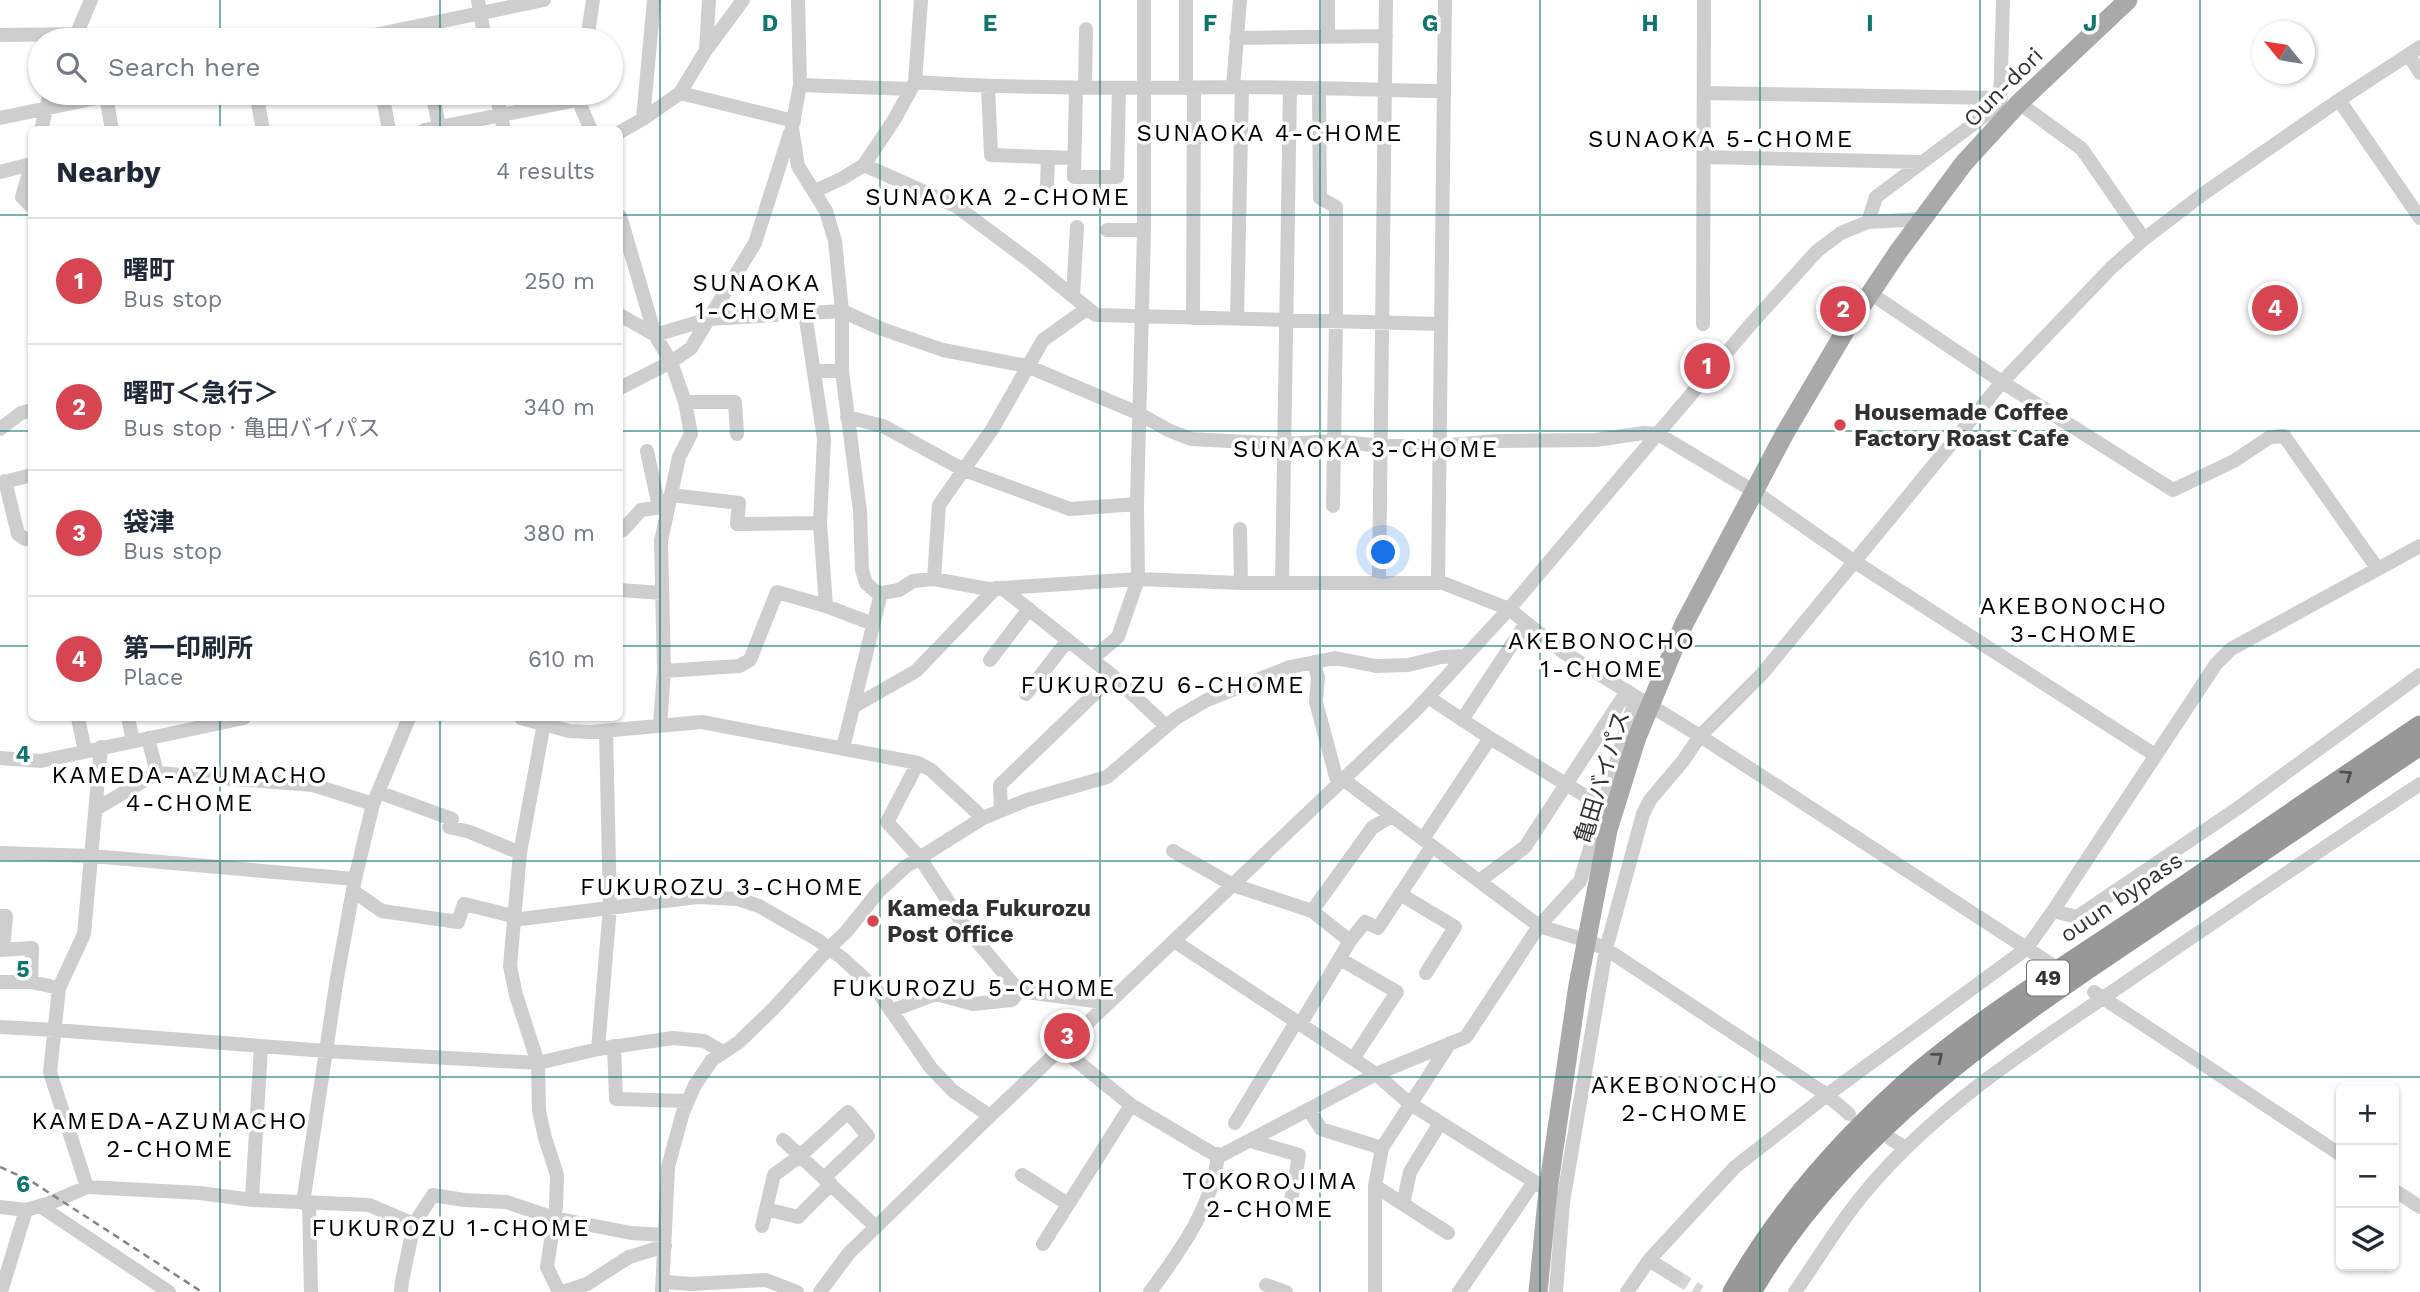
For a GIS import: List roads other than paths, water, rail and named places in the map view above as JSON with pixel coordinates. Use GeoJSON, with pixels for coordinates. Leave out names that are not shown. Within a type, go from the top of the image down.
{"type":"FeatureCollection","features":[{"type":"Feature","properties":{"kind":"highway","name":"ouun bypass"},"geometry":{"type":"LineString","coordinates":[[1733,1292],[1779,1222],[1819,1172],[1875,1113],[1920,1072],[2004,1008],[2420,726]]}},
{"type":"Feature","properties":{"kind":"highway","name":"ouun bypass"},"geometry":{"type":"LineString","coordinates":[[1751,1292],[1791,1231],[1831,1182],[1887,1122],[1930,1084],[1981,1043],[2064,985],[2420,745]]}},
{"type":"Feature","properties":{"kind":"main road","name":"Oun-dori"},"geometry":{"type":"LineString","coordinates":[[1923,219],[2005,107],[2129,0]]}},
{"type":"Feature","properties":{"kind":"main road","name":"亀田バイパス"},"geometry":{"type":"LineString","coordinates":[[1538,1292],[1548,1191],[1578,985],[1608,830],[1637,737],[1638,697],[1684,624],[1785,433],[1847,328],[1923,219]]}},
{"type":"Feature","properties":{"kind":"street"},"geometry":{"type":"LineString","coordinates":[[79,28],[91,0]]}},
{"type":"Feature","properties":{"kind":"street"},"geometry":{"type":"LineString","coordinates":[[407,28],[479,7],[544,0]]}},
{"type":"Feature","properties":{"kind":"street"},"geometry":{"type":"LineString","coordinates":[[589,28],[593,0]]}},
{"type":"Feature","properties":{"kind":"street"},"geometry":{"type":"LineString","coordinates":[[643,119],[654,0]]}},
{"type":"Feature","properties":{"kind":"street"},"geometry":{"type":"LineString","coordinates":[[706,50],[709,0]]}},
{"type":"Feature","properties":{"kind":"street"},"geometry":{"type":"LineString","coordinates":[[623,130],[680,93],[706,50],[743,0]]}},
{"type":"Feature","properties":{"kind":"street"},"geometry":{"type":"LineString","coordinates":[[623,386],[671,362],[691,348],[755,243],[793,125],[800,85],[797,0]]}},
{"type":"Feature","properties":{"kind":"street"},"geometry":{"type":"LineString","coordinates":[[815,191],[844,178],[864,164],[889,129],[912,85],[921,0]]}},
{"type":"Feature","properties":{"kind":"street"},"geometry":{"type":"LineString","coordinates":[[1091,659],[1118,637],[1138,579],[1137,504],[1144,230],[1144,0]]}},
{"type":"Feature","properties":{"kind":"street"},"geometry":{"type":"LineString","coordinates":[[1186,0],[1193,318]]}},
{"type":"Feature","properties":{"kind":"street"},"geometry":{"type":"LineString","coordinates":[[1237,319],[1236,38],[1240,0]]}},
{"type":"Feature","properties":{"kind":"street"},"geometry":{"type":"LineString","coordinates":[[1328,0],[1328,37]]}},
{"type":"Feature","properties":{"kind":"street"},"geometry":{"type":"LineString","coordinates":[[1379,581],[1386,0]]}},
{"type":"Feature","properties":{"kind":"street"},"geometry":{"type":"LineString","coordinates":[[1438,582],[1445,0]]}},
{"type":"Feature","properties":{"kind":"street"},"geometry":{"type":"LineString","coordinates":[[1703,324],[1704,0]]}},
{"type":"Feature","properties":{"kind":"street"},"geometry":{"type":"LineString","coordinates":[[2003,0],[2005,107]]}},
{"type":"Feature","properties":{"kind":"street"},"geometry":{"type":"LineString","coordinates":[[479,7],[483,28]]}},
{"type":"Feature","properties":{"kind":"street"},"geometry":{"type":"LineString","coordinates":[[1086,29],[1074,177],[1117,177],[1119,88]]}},
{"type":"Feature","properties":{"kind":"street"},"geometry":{"type":"LineString","coordinates":[[0,35],[28,36]]}},
{"type":"Feature","properties":{"kind":"street"},"geometry":{"type":"LineString","coordinates":[[1236,38],[1386,36]]}},
{"type":"Feature","properties":{"kind":"street"},"geometry":{"type":"LineString","coordinates":[[1556,1292],[1548,1191],[1606,949],[1643,814],[1650,800],[1700,736],[1762,674],[2002,382],[2112,267],[2144,239],[2339,100],[2414,51],[2420,73]]}},
{"type":"Feature","properties":{"kind":"street"},"geometry":{"type":"LineString","coordinates":[[800,85],[1444,91]]}},
{"type":"Feature","properties":{"kind":"street"},"geometry":{"type":"LineString","coordinates":[[988,87],[991,155],[1074,158]]}},
{"type":"Feature","properties":{"kind":"street"},"geometry":{"type":"LineString","coordinates":[[1282,582],[1290,88]]}},
{"type":"Feature","properties":{"kind":"street"},"geometry":{"type":"LineString","coordinates":[[1319,89],[1320,198],[1336,207],[1333,506]]}},
{"type":"Feature","properties":{"kind":"street"},"geometry":{"type":"LineString","coordinates":[[680,93],[793,125]]}},
{"type":"Feature","properties":{"kind":"street"},"geometry":{"type":"LineString","coordinates":[[1704,93],[2005,107],[2081,149],[2144,239]]}},
{"type":"Feature","properties":{"kind":"street"},"geometry":{"type":"LineString","coordinates":[[2339,100],[2420,218]]}},
{"type":"Feature","properties":{"kind":"street"},"geometry":{"type":"LineString","coordinates":[[42,126],[48,105]]}},
{"type":"Feature","properties":{"kind":"street"},"geometry":{"type":"LineString","coordinates":[[0,118],[61,105]]}},
{"type":"Feature","properties":{"kind":"street"},"geometry":{"type":"LineString","coordinates":[[112,126],[113,105]]}},
{"type":"Feature","properties":{"kind":"street"},"geometry":{"type":"LineString","coordinates":[[258,105],[262,126]]}},
{"type":"Feature","properties":{"kind":"street"},"geometry":{"type":"LineString","coordinates":[[385,105],[389,126]]}},
{"type":"Feature","properties":{"kind":"street"},"geometry":{"type":"LineString","coordinates":[[433,105],[434,126]]}},
{"type":"Feature","properties":{"kind":"street"},"geometry":{"type":"LineString","coordinates":[[498,105],[503,126]]}},
{"type":"Feature","properties":{"kind":"street"},"geometry":{"type":"LineString","coordinates":[[447,126],[541,105]]}},
{"type":"Feature","properties":{"kind":"street"},"geometry":{"type":"LineString","coordinates":[[581,105],[589,126]]}},
{"type":"Feature","properties":{"kind":"street"},"geometry":{"type":"LineString","coordinates":[[1868,222],[1877,197],[1922,162],[2005,107]]}},
{"type":"Feature","properties":{"kind":"street"},"geometry":{"type":"LineString","coordinates":[[793,125],[798,166],[826,211],[835,241],[842,311],[842,371],[860,511],[862,570],[866,583],[881,593],[899,590],[913,582],[934,579],[999,588],[1138,579],[1241,583],[1438,582],[1508,609],[1563,652],[1700,736],[2057,968]]}},
{"type":"Feature","properties":{"kind":"street"},"geometry":{"type":"LineString","coordinates":[[1047,186],[1048,157]]}},
{"type":"Feature","properties":{"kind":"street"},"geometry":{"type":"LineString","coordinates":[[1704,157],[1922,162]]}},
{"type":"Feature","properties":{"kind":"street"},"geometry":{"type":"LineString","coordinates":[[0,172],[28,164]]}},
{"type":"Feature","properties":{"kind":"street"},"geometry":{"type":"LineString","coordinates":[[864,164],[956,206],[1097,315],[1441,324]]}},
{"type":"Feature","properties":{"kind":"street"},"geometry":{"type":"LineString","coordinates":[[28,174],[22,197],[28,203]]}},
{"type":"Feature","properties":{"kind":"street"},"geometry":{"type":"LineString","coordinates":[[820,1292],[849,1253],[1428,697],[1508,609],[1750,325],[1817,251],[1841,233],[1868,222],[1923,219]]}},
{"type":"Feature","properties":{"kind":"street"},"geometry":{"type":"LineString","coordinates":[[623,226],[655,335],[671,362],[685,402],[691,434],[679,457],[666,503],[661,541],[664,671],[660,725]]}},
{"type":"Feature","properties":{"kind":"street"},"geometry":{"type":"LineString","coordinates":[[1073,296],[1077,228]]}},
{"type":"Feature","properties":{"kind":"street"},"geometry":{"type":"LineString","coordinates":[[1107,230],[1144,230]]}},
{"type":"Feature","properties":{"kind":"street"},"geometry":{"type":"LineString","coordinates":[[1870,293],[2002,382],[2173,490],[2234,461],[2270,437],[2284,436],[2377,568]]}},
{"type":"Feature","properties":{"kind":"street"},"geometry":{"type":"LineString","coordinates":[[934,579],[939,505],[993,428],[1043,340],[1088,308]]}},
{"type":"Feature","properties":{"kind":"street"},"geometry":{"type":"LineString","coordinates":[[623,317],[655,335],[709,319],[842,311],[943,350],[1027,366],[1140,414],[1191,439],[1284,444],[1335,442],[1381,446],[1440,446],[1497,441],[1596,440],[1643,433],[1658,434],[1755,492],[1855,562],[2155,755]]}},
{"type":"Feature","properties":{"kind":"street"},"geometry":{"type":"LineString","coordinates":[[806,313],[824,439],[820,523],[826,606]]}},
{"type":"Feature","properties":{"kind":"street"},"geometry":{"type":"LineString","coordinates":[[814,371],[842,371]]}},
{"type":"Feature","properties":{"kind":"street"},"geometry":{"type":"LineString","coordinates":[[685,402],[734,402],[737,434]]}},
{"type":"Feature","properties":{"kind":"street"},"geometry":{"type":"LineString","coordinates":[[0,429],[21,413],[28,411]]}},
{"type":"Feature","properties":{"kind":"street"},"geometry":{"type":"LineString","coordinates":[[847,417],[883,426],[964,470],[1070,509],[1137,504]]}},
{"type":"Feature","properties":{"kind":"street"},"geometry":{"type":"LineString","coordinates":[[647,451],[666,503]]}},
{"type":"Feature","properties":{"kind":"street"},"geometry":{"type":"LineString","coordinates":[[28,476],[3,482],[18,534],[28,539]]}},
{"type":"Feature","properties":{"kind":"street"},"geometry":{"type":"LineString","coordinates":[[623,530],[641,510],[666,503],[739,503],[737,524],[820,523]]}},
{"type":"Feature","properties":{"kind":"street"},"geometry":{"type":"LineString","coordinates":[[1240,529],[1241,583]]}},
{"type":"Feature","properties":{"kind":"street"},"geometry":{"type":"LineString","coordinates":[[1626,1292],[1649,1260],[1735,1167],[1827,1095],[2026,948],[2216,664],[2231,649],[2420,546]]}},
{"type":"Feature","properties":{"kind":"street"},"geometry":{"type":"LineString","coordinates":[[999,588],[1114,677],[1166,726]]}},
{"type":"Feature","properties":{"kind":"street"},"geometry":{"type":"LineString","coordinates":[[853,707],[916,671],[999,588]]}},
{"type":"Feature","properties":{"kind":"street"},"geometry":{"type":"LineString","coordinates":[[623,590],[662,593]]}},
{"type":"Feature","properties":{"kind":"street"},"geometry":{"type":"LineString","coordinates":[[664,671],[739,666],[750,660],[777,592],[826,606],[873,624]]}},
{"type":"Feature","properties":{"kind":"street"},"geometry":{"type":"LineString","coordinates":[[843,748],[881,593]]}},
{"type":"Feature","properties":{"kind":"street"},"geometry":{"type":"LineString","coordinates":[[990,660],[1029,609]]}},
{"type":"Feature","properties":{"kind":"street"},"geometry":{"type":"LineString","coordinates":[[1462,720],[1526,623]]}},
{"type":"Feature","properties":{"kind":"street"},"geometry":{"type":"LineString","coordinates":[[1026,694],[1068,640]]}},
{"type":"Feature","properties":{"kind":"street"},"geometry":{"type":"LineString","coordinates":[[797,1292],[766,1280],[662,1287],[668,1167],[688,1101],[712,1060],[739,1042],[774,1008],[846,932],[879,891],[905,867],[983,817],[1027,800],[1107,777],[1166,726],[1207,700],[1290,667],[1335,658],[1376,666],[1408,665],[1441,657],[1466,656]]}},
{"type":"Feature","properties":{"kind":"street"},"geometry":{"type":"LineString","coordinates":[[1314,662],[1318,678],[1315,702],[1336,777],[1344,780],[1539,926],[1606,949],[1827,1095],[1849,1114]]}},
{"type":"Feature","properties":{"kind":"street"},"geometry":{"type":"LineString","coordinates":[[2053,911],[2077,917],[2238,808],[2420,675]]}},
{"type":"Feature","properties":{"kind":"street"},"geometry":{"type":"LineString","coordinates":[[1002,810],[1000,785],[1114,677]]}},
{"type":"Feature","properties":{"kind":"street"},"geometry":{"type":"LineString","coordinates":[[1428,697],[1602,806]]}},
{"type":"Feature","properties":{"kind":"street"},"geometry":{"type":"LineString","coordinates":[[1479,881],[1525,847],[1566,784],[1638,697]]}},
{"type":"Feature","properties":{"kind":"street"},"geometry":{"type":"LineString","coordinates":[[1061,1048],[1131,1105],[1212,1153],[1222,1155],[1376,1074],[1466,1037],[1539,926],[1580,881],[1638,697]]}},
{"type":"Feature","properties":{"kind":"street"},"geometry":{"type":"LineString","coordinates":[[79,721],[85,751]]}},
{"type":"Feature","properties":{"kind":"street"},"geometry":{"type":"LineString","coordinates":[[129,721],[133,741]]}},
{"type":"Feature","properties":{"kind":"street"},"geometry":{"type":"LineString","coordinates":[[310,1292],[306,1203],[326,1051],[354,885],[375,798],[408,721]]}},
{"type":"Feature","properties":{"kind":"street"},"geometry":{"type":"LineString","coordinates":[[665,1240],[629,1257],[587,1284],[561,1292],[547,1266],[557,1175],[539,1111],[538,1063],[510,966],[520,853],[545,721],[569,731],[606,731],[702,722],[918,763],[931,770],[983,817]]}},
{"type":"Feature","properties":{"kind":"street"},"geometry":{"type":"LineString","coordinates":[[0,758],[41,761],[133,741],[199,722]]}},
{"type":"Feature","properties":{"kind":"street"},"geometry":{"type":"LineString","coordinates":[[598,1049],[610,907],[606,731]]}},
{"type":"Feature","properties":{"kind":"street"},"geometry":{"type":"LineString","coordinates":[[148,737],[157,773]]}},
{"type":"Feature","properties":{"kind":"street"},"geometry":{"type":"LineString","coordinates":[[1235,1123],[1350,942],[1365,922],[1377,928],[1400,894],[1490,738]]}},
{"type":"Feature","properties":{"kind":"street"},"geometry":{"type":"LineString","coordinates":[[87,1187],[50,1072],[59,988],[84,934],[101,747]]}},
{"type":"Feature","properties":{"kind":"street"},"geometry":{"type":"LineString","coordinates":[[918,763],[887,822],[920,858],[965,927],[1020,991],[1109,1003]]}},
{"type":"Feature","properties":{"kind":"street"},"geometry":{"type":"LineString","coordinates":[[96,808],[157,773],[313,785],[375,798],[452,819],[449,827],[470,832],[520,853]]}},
{"type":"Feature","properties":{"kind":"street"},"geometry":{"type":"LineString","coordinates":[[1795,1292],[1856,1202],[1906,1148],[1955,1105],[2098,995],[2420,785]]}},
{"type":"Feature","properties":{"kind":"street"},"geometry":{"type":"LineString","coordinates":[[1312,911],[1372,828],[1391,816]]}},
{"type":"Feature","properties":{"kind":"street"},"geometry":{"type":"LineString","coordinates":[[1174,851],[1233,885],[1312,911],[1350,942]]}},
{"type":"Feature","properties":{"kind":"street"},"geometry":{"type":"LineString","coordinates":[[0,853],[92,856],[354,885],[382,911],[458,922],[464,904],[513,918],[697,897],[738,899],[759,906],[829,948],[876,989],[931,1068],[953,1091],[990,1116]]}},
{"type":"Feature","properties":{"kind":"street"},"geometry":{"type":"LineString","coordinates":[[1400,894],[1455,927],[1426,974]]}},
{"type":"Feature","properties":{"kind":"street"},"geometry":{"type":"LineString","coordinates":[[0,916],[6,916],[1,950],[32,948],[31,982]]}},
{"type":"Feature","properties":{"kind":"street"},"geometry":{"type":"LineString","coordinates":[[1174,941],[1376,1074],[1409,1103],[1548,1191]]}},
{"type":"Feature","properties":{"kind":"street"},"geometry":{"type":"LineString","coordinates":[[1340,959],[1397,992],[1353,1059]]}},
{"type":"Feature","properties":{"kind":"street"},"geometry":{"type":"LineString","coordinates":[[0,982],[31,982],[59,988]]}},
{"type":"Feature","properties":{"kind":"street"},"geometry":{"type":"LineString","coordinates":[[891,1011],[936,994],[973,1004],[1012,1000],[1020,991]]}},
{"type":"Feature","properties":{"kind":"street"},"geometry":{"type":"LineString","coordinates":[[2098,995],[2336,1153]]}},
{"type":"Feature","properties":{"kind":"street"},"geometry":{"type":"LineString","coordinates":[[0,1027],[326,1051],[538,1063],[614,1046],[673,1038],[704,1041],[723,1052]]}},
{"type":"Feature","properties":{"kind":"street"},"geometry":{"type":"LineString","coordinates":[[1375,1292],[1376,1186],[1382,1148],[1451,1042]]}},
{"type":"Feature","properties":{"kind":"street"},"geometry":{"type":"LineString","coordinates":[[253,1200],[261,1046]]}},
{"type":"Feature","properties":{"kind":"street"},"geometry":{"type":"LineString","coordinates":[[614,1046],[617,1099],[688,1101]]}},
{"type":"Feature","properties":{"kind":"street"},"geometry":{"type":"LineString","coordinates":[[1043,1244],[1131,1105]]}},
{"type":"Feature","properties":{"kind":"street"},"geometry":{"type":"LineString","coordinates":[[1309,1110],[1321,1129],[1382,1148]]}},
{"type":"Feature","properties":{"kind":"street"},"geometry":{"type":"LineString","coordinates":[[762,1226],[766,1209],[774,1175],[800,1156],[848,1112],[868,1136],[797,1217],[766,1209]]}},
{"type":"Feature","properties":{"kind":"street"},"geometry":{"type":"LineString","coordinates":[[1403,1204],[1410,1172],[1440,1123]]}},
{"type":"Feature","properties":{"kind":"street"},"geometry":{"type":"LineString","coordinates":[[1891,1139],[1906,1148]]}},
{"type":"Feature","properties":{"kind":"street"},"geometry":{"type":"LineString","coordinates":[[783,1140],[876,1227]]}},
{"type":"Feature","properties":{"kind":"street"},"geometry":{"type":"LineString","coordinates":[[1251,1141],[1300,1155],[1290,1206]]}},
{"type":"Feature","properties":{"kind":"street"},"geometry":{"type":"LineString","coordinates":[[1150,1292],[1197,1222],[1216,1178],[1218,1154]]}},
{"type":"Feature","properties":{"kind":"street"},"geometry":{"type":"LineString","coordinates":[[1022,1175],[1069,1204]]}},
{"type":"Feature","properties":{"kind":"street"},"geometry":{"type":"LineString","coordinates":[[1376,1186],[1448,1233]]}},
{"type":"Feature","properties":{"kind":"street"},"geometry":{"type":"LineString","coordinates":[[0,1208],[33,1208],[87,1187],[200,1193],[253,1200],[369,1205],[414,1224]]}},
{"type":"Feature","properties":{"kind":"street"},"geometry":{"type":"LineString","coordinates":[[1460,1292],[1548,1191]]}},
{"type":"Feature","properties":{"kind":"street"},"geometry":{"type":"LineString","coordinates":[[2399,1193],[2420,1207]]}},
{"type":"Feature","properties":{"kind":"street"},"geometry":{"type":"LineString","coordinates":[[401,1292],[414,1224],[433,1195],[506,1202],[554,1219],[665,1240]]}},
{"type":"Feature","properties":{"kind":"street"},"geometry":{"type":"LineString","coordinates":[[1,1292],[33,1208]]}},
{"type":"Feature","properties":{"kind":"street"},"geometry":{"type":"LineString","coordinates":[[33,1208],[169,1292]]}},
{"type":"Feature","properties":{"kind":"street"},"geometry":{"type":"LineString","coordinates":[[1649,1260],[1676,1277]]}},
{"type":"Feature","properties":{"kind":"street"},"geometry":{"type":"LineString","coordinates":[[1266,1285],[1286,1292]]}},
{"type":"Feature","properties":{"kind":"tunnel"},"geometry":{"type":"LineString","coordinates":[[1676,1277],[1700,1292]]}},
{"type":"Feature","properties":{"kind":"railway"},"geometry":{"type":"LineString","coordinates":[[0,1167],[31,1181],[202,1292]]}},
{"type":"Feature","properties":{"kind":"place","name":"第一印刷所"},"geometry":{"type":"Point","coordinates":[2275,308]}},
{"type":"Feature","properties":{"kind":"place","name":"曙町＜急行＞"},"geometry":{"type":"Point","coordinates":[1843,309]}},
{"type":"Feature","properties":{"kind":"place","name":"曙町"},"geometry":{"type":"Point","coordinates":[1707,366]}},
{"type":"Feature","properties":{"kind":"place","name":"Housemade Coffee Factory Roast Cafe"},"geometry":{"type":"Point","coordinates":[1840,425]}},
{"type":"Feature","properties":{"kind":"place","name":"Kameda Fukurozu Post Office"},"geometry":{"type":"Point","coordinates":[873,921]}},
{"type":"Feature","properties":{"kind":"place","name":"袋津"},"geometry":{"type":"Point","coordinates":[1067,1036]}},
{"type":"Feature","properties":{"kind":"district","name":"SUNAOKA 4-CHOME"},"geometry":{"type":"Point","coordinates":[1270,133]}},
{"type":"Feature","properties":{"kind":"district","name":"SUNAOKA 5-CHOME"},"geometry":{"type":"Point","coordinates":[1721,139]}},
{"type":"Feature","properties":{"kind":"district","name":"SUNAOKA 2-CHOME"},"geometry":{"type":"Point","coordinates":[998,197]}},
{"type":"Feature","properties":{"kind":"district","name":"SUNAOKA 1-CHOME"},"geometry":{"type":"Point","coordinates":[757,297]}},
{"type":"Feature","properties":{"kind":"district","name":"SUNAOKA 3-CHOME"},"geometry":{"type":"Point","coordinates":[1366,449]}},
{"type":"Feature","properties":{"kind":"district","name":"AKEBONOCHO 3-CHOME"},"geometry":{"type":"Point","coordinates":[2074,620]}},
{"type":"Feature","properties":{"kind":"district","name":"AKEBONOCHO 1-CHOME"},"geometry":{"type":"Point","coordinates":[1602,655]}},
{"type":"Feature","properties":{"kind":"district","name":"FUKUROZU 6-CHOME"},"geometry":{"type":"Point","coordinates":[1163,685]}},
{"type":"Feature","properties":{"kind":"district","name":"KAMEDA-AZUMACHO 4-CHOME"},"geometry":{"type":"Point","coordinates":[190,789]}},
{"type":"Feature","properties":{"kind":"district","name":"FUKUROZU 3-CHOME"},"geometry":{"type":"Point","coordinates":[722,887]}},
{"type":"Feature","properties":{"kind":"district","name":"FUKUROZU 5-CHOME"},"geometry":{"type":"Point","coordinates":[974,988]}},
{"type":"Feature","properties":{"kind":"district","name":"AKEBONOCHO 2-CHOME"},"geometry":{"type":"Point","coordinates":[1685,1099]}},
{"type":"Feature","properties":{"kind":"district","name":"KAMEDA-AZUMACHO 2-CHOME"},"geometry":{"type":"Point","coordinates":[170,1135]}},
{"type":"Feature","properties":{"kind":"district","name":"TOKOROJIMA 2-CHOME"},"geometry":{"type":"Point","coordinates":[1270,1195]}},
{"type":"Feature","properties":{"kind":"district","name":"FUKUROZU 1-CHOME"},"geometry":{"type":"Point","coordinates":[451,1228]}}]}
